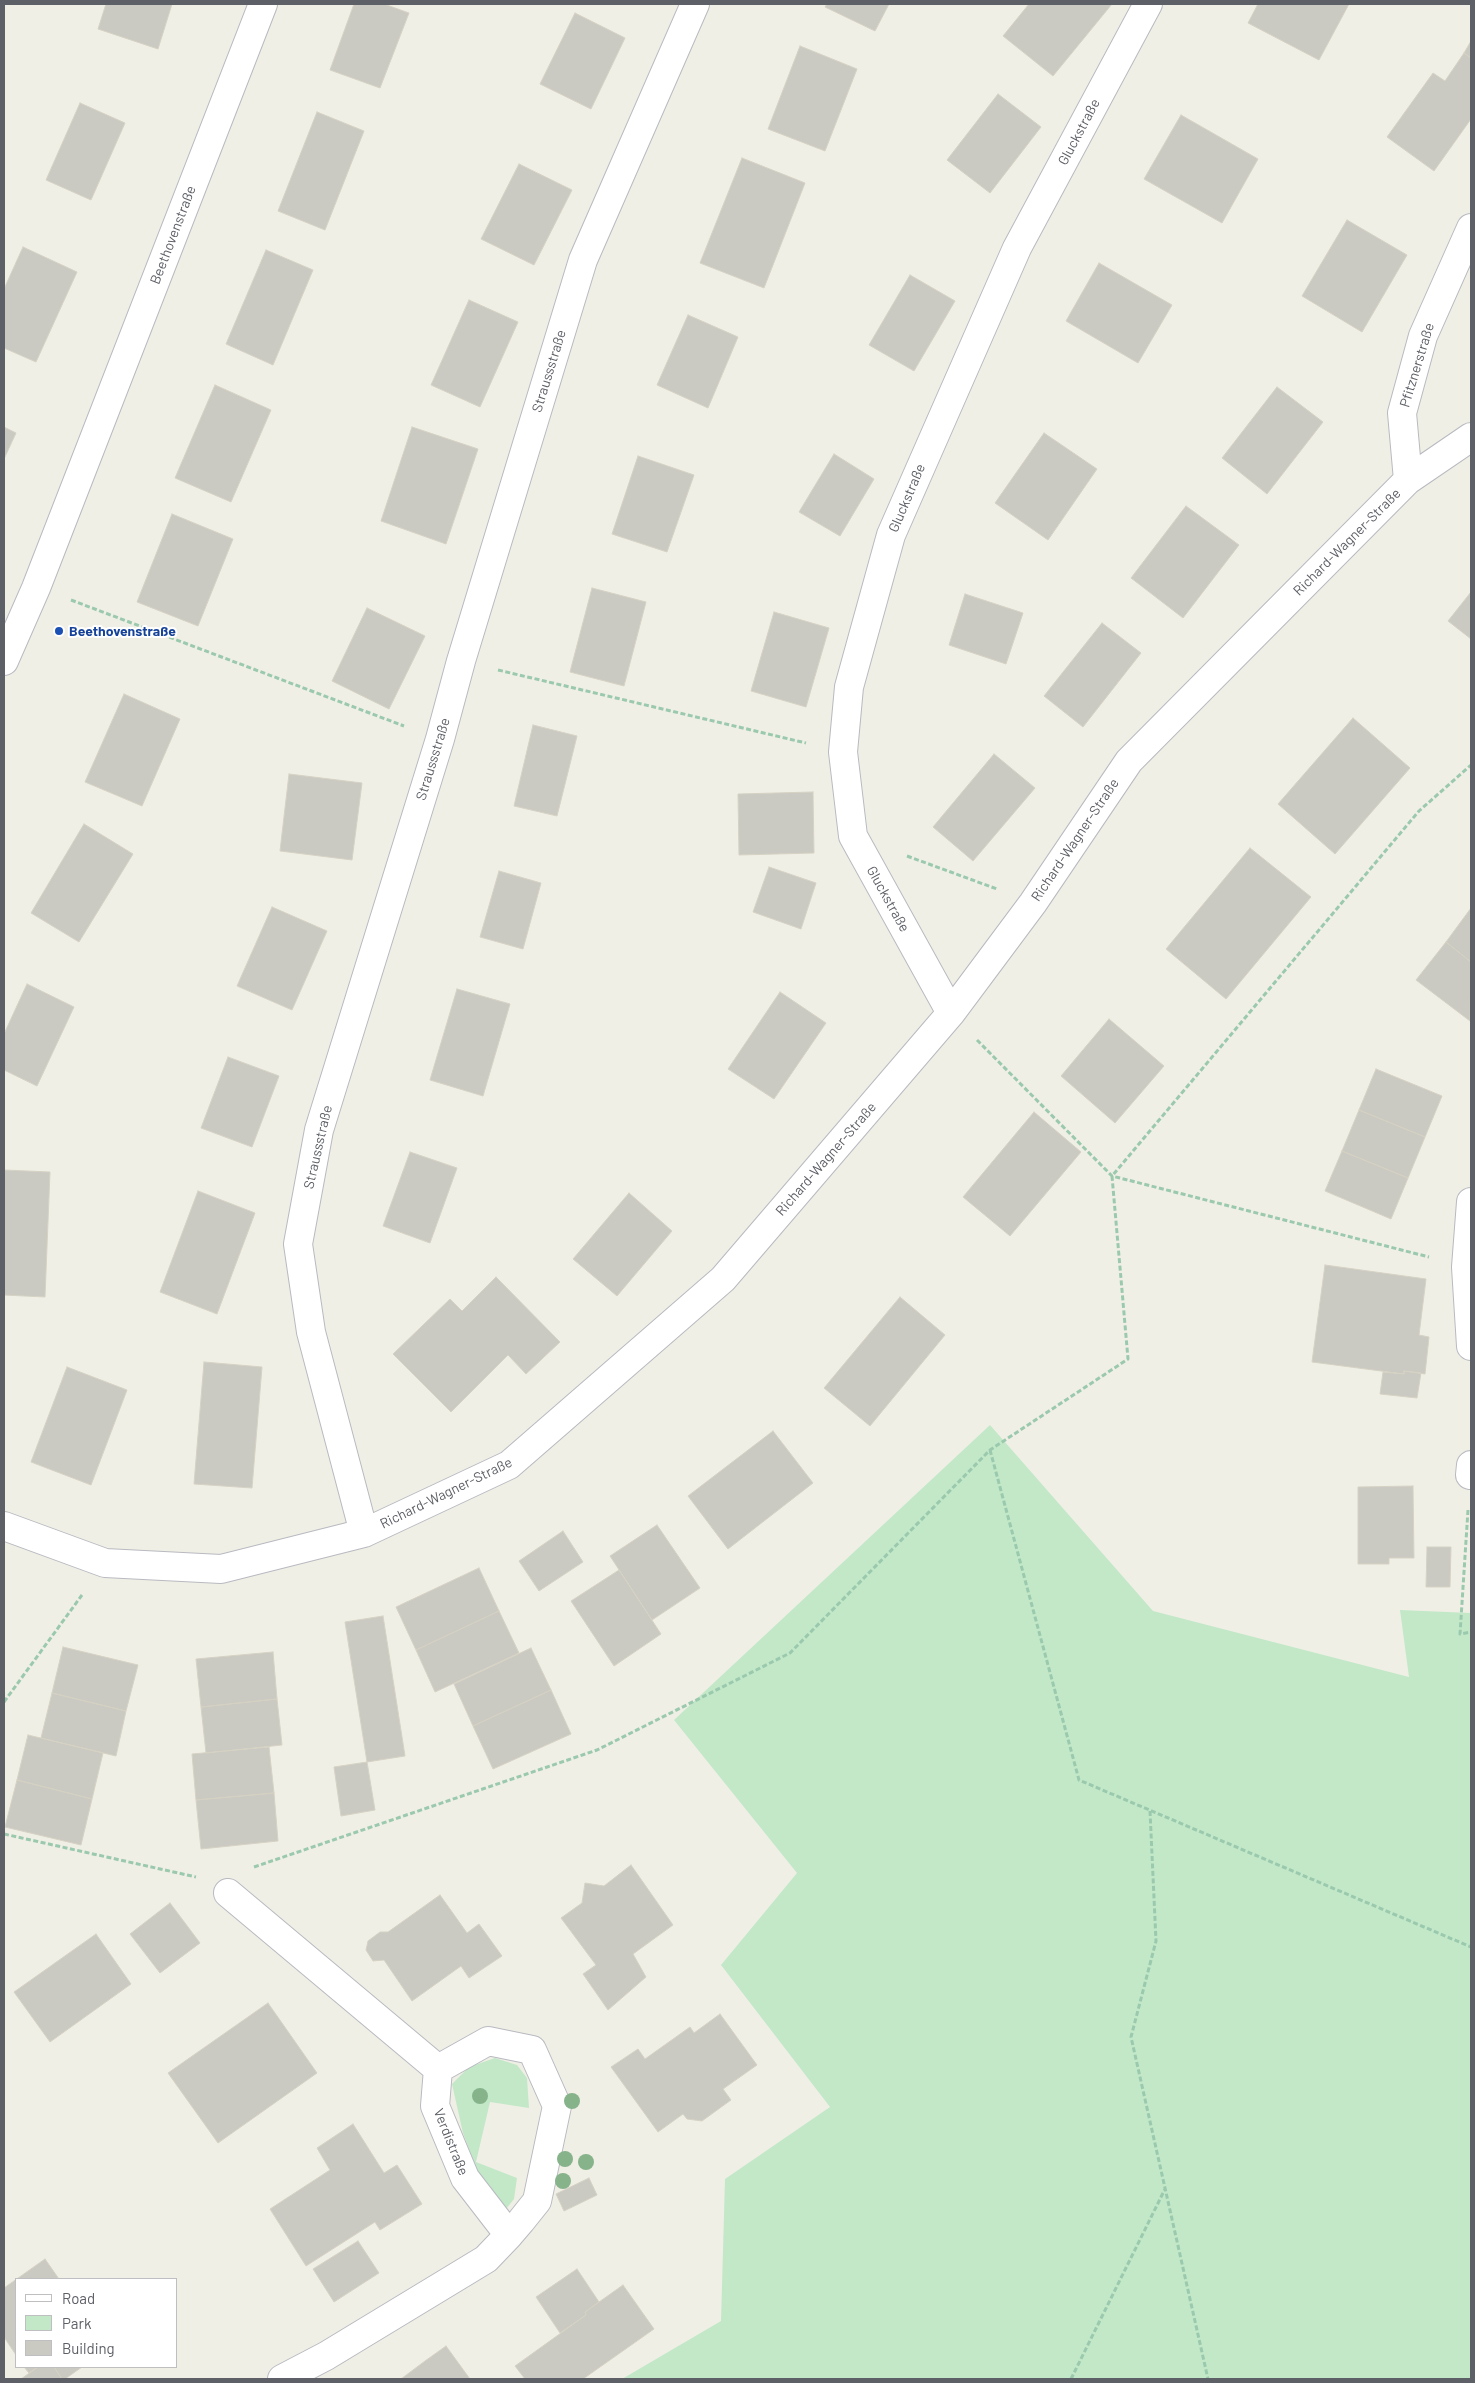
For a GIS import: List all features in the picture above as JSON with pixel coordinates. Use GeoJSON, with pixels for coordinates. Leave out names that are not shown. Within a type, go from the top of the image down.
{"type":"FeatureCollection","features":[{"type":"Feature","properties":{"kind":"street","name":"Beethovenstraße"},"geometry":{"type":"LineString","coordinates":[[4,661],[36,588],[263,4]]}},
{"type":"Feature","properties":{"kind":"street","name":"Straussstraße"},"geometry":{"type":"LineString","coordinates":[[364,1533],[311,1332],[298,1244],[319,1130],[440,740],[461,661],[583,260],[695,4]]}},
{"type":"Feature","properties":{"kind":"street","name":"Gluckstraße"},"geometry":{"type":"LineString","coordinates":[[951,1013],[853,836],[843,752],[848,687],[891,535],[1017,248],[1148,4]]}},
{"type":"Feature","properties":{"kind":"street","name":"Pfitznerstraße"},"geometry":{"type":"LineString","coordinates":[[1408,480],[1402,413],[1423,336],[1471,228]]}},
{"type":"Feature","properties":{"kind":"street","name":"Richard-Wagner-Straße"},"geometry":{"type":"LineString","coordinates":[[4,1526],[105,1563],[221,1569],[364,1533],[510,1465],[723,1279],[951,1013],[1033,903],[1129,761],[1408,480],[1471,438]]}},
{"type":"Feature","properties":{"kind":"street"},"geometry":{"type":"LineString","coordinates":[[1471,1202],[1466,1266],[1471,1346]]}},
{"type":"Feature","properties":{"kind":"street"},"geometry":{"type":"LineString","coordinates":[[228,1893],[438,2069],[488,2041],[532,2050],[557,2106],[537,2201],[486,2260],[326,2356],[282,2379]]}},
{"type":"Feature","properties":{"kind":"street","name":"Verdistraße"},"geometry":{"type":"LineString","coordinates":[[438,2069],[435,2106],[465,2178],[509,2235]]}},
{"type":"Feature","properties":{"kind":"path"},"geometry":{"type":"LineString","coordinates":[[96,609],[440,740]]}},
{"type":"Feature","properties":{"kind":"path"},"geometry":{"type":"LineString","coordinates":[[461,661],[843,752]]}},
{"type":"Feature","properties":{"kind":"path"},"geometry":{"type":"LineString","coordinates":[[272,1860],[596,1750],[790,1653],[990,1450],[1128,1359],[1112,1176],[1419,811],[1471,765]]}},
{"type":"Feature","properties":{"kind":"path"},"geometry":{"type":"LineString","coordinates":[[853,836],[1033,903]]}},
{"type":"Feature","properties":{"kind":"path"},"geometry":{"type":"LineString","coordinates":[[951,1013],[1112,1176],[1466,1266]]}},
{"type":"Feature","properties":{"kind":"path"},"geometry":{"type":"LineString","coordinates":[[990,1450],[1079,1780],[1471,1947]]}},
{"type":"Feature","properties":{"kind":"path"},"geometry":{"type":"LineString","coordinates":[[1471,1470],[1460,1634],[1471,1632]]}},
{"type":"Feature","properties":{"kind":"path"},"geometry":{"type":"LineString","coordinates":[[4,1702],[105,1563]]}},
{"type":"Feature","properties":{"kind":"path"},"geometry":{"type":"LineString","coordinates":[[1150,1810],[1156,1941],[1131,2037],[1208,2379]]}},
{"type":"Feature","properties":{"kind":"path"},"geometry":{"type":"LineString","coordinates":[[4,1834],[213,1881],[228,1893]]}},
{"type":"Feature","properties":{"kind":"path"},"geometry":{"type":"LineString","coordinates":[[1071,2379],[1165,2188]]}},
{"type":"Feature","properties":{"kind":"green space"},"geometry":{"type":"Polygon","coordinates":[[[990,1425],[1153,1611],[1409,1677],[1400,1610],[1471,1613],[1471,2379],[622,2379],[721,2321],[725,2179],[830,2107],[721,1965],[797,1873],[674,1720],[990,1425]]]}},
{"type":"Feature","properties":{"kind":"green space"},"geometry":{"type":"Polygon","coordinates":[[[495,2058],[517,2065],[527,2078],[529,2108],[490,2102],[476,2162],[517,2178],[514,2199],[506,2209],[498,2213],[489,2203],[463,2133],[452,2084],[469,2067],[495,2058]]]}},
{"type":"Feature","properties":{"kind":"building"},"geometry":{"type":"Polygon","coordinates":[[[106,4],[172,4],[158,49],[98,29],[106,4]]]}},
{"type":"Feature","properties":{"kind":"building"},"geometry":{"type":"Polygon","coordinates":[[[354,4],[384,4],[409,13],[380,88],[330,70],[354,4]]]}},
{"type":"Feature","properties":{"kind":"building"},"geometry":{"type":"Polygon","coordinates":[[[827,4],[889,4],[875,31],[825,7],[827,4]]]}},
{"type":"Feature","properties":{"kind":"building"},"geometry":{"type":"Polygon","coordinates":[[[1029,4],[1112,4],[1053,76],[1003,36],[1029,4]]]}},
{"type":"Feature","properties":{"kind":"building"},"geometry":{"type":"Polygon","coordinates":[[[1258,4],[1349,4],[1319,60],[1248,23],[1258,4]]]}},
{"type":"Feature","properties":{"kind":"building"},"geometry":{"type":"Polygon","coordinates":[[[575,13],[625,38],[591,109],[540,84],[575,13]]]}},
{"type":"Feature","properties":{"kind":"building"},"geometry":{"type":"Polygon","coordinates":[[[1471,41],[1471,58],[1464,53],[1471,41]]]}},
{"type":"Feature","properties":{"kind":"building"},"geometry":{"type":"Polygon","coordinates":[[[800,46],[857,69],[825,151],[768,129],[800,46]]]}},
{"type":"Feature","properties":{"kind":"building"},"geometry":{"type":"Polygon","coordinates":[[[1464,53],[1471,58],[1471,119],[1434,171],[1387,137],[1433,73],[1445,81],[1464,53]]]}},
{"type":"Feature","properties":{"kind":"building"},"geometry":{"type":"Polygon","coordinates":[[[998,94],[1041,127],[990,193],[947,160],[998,94]]]}},
{"type":"Feature","properties":{"kind":"building"},"geometry":{"type":"Polygon","coordinates":[[[80,103],[125,123],[91,200],[46,180],[80,103]]]}},
{"type":"Feature","properties":{"kind":"building"},"geometry":{"type":"Polygon","coordinates":[[[317,112],[364,131],[325,230],[278,211],[317,112]]]}},
{"type":"Feature","properties":{"kind":"building"},"geometry":{"type":"Polygon","coordinates":[[[1181,115],[1258,159],[1222,223],[1144,179],[1181,115]]]}},
{"type":"Feature","properties":{"kind":"building"},"geometry":{"type":"Polygon","coordinates":[[[742,158],[805,183],[764,288],[700,263],[742,158]]]}},
{"type":"Feature","properties":{"kind":"building"},"geometry":{"type":"Polygon","coordinates":[[[519,164],[572,190],[534,265],[481,239],[519,164]]]}},
{"type":"Feature","properties":{"kind":"building"},"geometry":{"type":"Polygon","coordinates":[[[1347,220],[1407,255],[1362,332],[1302,296],[1347,220]]]}},
{"type":"Feature","properties":{"kind":"building"},"geometry":{"type":"Polygon","coordinates":[[[23,247],[77,272],[36,362],[4,348],[4,289],[23,247]]]}},
{"type":"Feature","properties":{"kind":"building"},"geometry":{"type":"Polygon","coordinates":[[[266,250],[313,270],[273,365],[226,344],[266,250]]]}},
{"type":"Feature","properties":{"kind":"building"},"geometry":{"type":"Polygon","coordinates":[[[1099,263],[1172,305],[1138,363],[1066,321],[1099,263]]]}},
{"type":"Feature","properties":{"kind":"building"},"geometry":{"type":"Polygon","coordinates":[[[910,275],[955,301],[914,371],[869,345],[910,275]]]}},
{"type":"Feature","properties":{"kind":"building"},"geometry":{"type":"Polygon","coordinates":[[[469,300],[518,322],[480,407],[431,385],[469,300]]]}},
{"type":"Feature","properties":{"kind":"building"},"geometry":{"type":"Polygon","coordinates":[[[688,315],[738,337],[708,408],[657,385],[688,315]]]}},
{"type":"Feature","properties":{"kind":"building"},"geometry":{"type":"Polygon","coordinates":[[[215,385],[271,410],[231,502],[175,478],[215,385]]]}},
{"type":"Feature","properties":{"kind":"building"},"geometry":{"type":"Polygon","coordinates":[[[1277,387],[1323,422],[1267,494],[1222,458],[1277,387]]]}},
{"type":"Feature","properties":{"kind":"building"},"geometry":{"type":"Polygon","coordinates":[[[4,427],[16,433],[4,459],[4,427]]]}},
{"type":"Feature","properties":{"kind":"building"},"geometry":{"type":"Polygon","coordinates":[[[412,427],[478,449],[446,544],[381,521],[412,427]]]}},
{"type":"Feature","properties":{"kind":"building"},"geometry":{"type":"Polygon","coordinates":[[[1044,433],[1097,469],[1048,540],[995,503],[1044,433]]]}},
{"type":"Feature","properties":{"kind":"building"},"geometry":{"type":"Polygon","coordinates":[[[834,454],[874,479],[840,536],[799,512],[834,454]]]}},
{"type":"Feature","properties":{"kind":"building"},"geometry":{"type":"Polygon","coordinates":[[[638,456],[694,475],[667,552],[612,534],[638,456]]]}},
{"type":"Feature","properties":{"kind":"building"},"geometry":{"type":"Polygon","coordinates":[[[1186,506],[1239,545],[1183,618],[1131,578],[1186,506]]]}},
{"type":"Feature","properties":{"kind":"building"},"geometry":{"type":"Polygon","coordinates":[[[172,514],[233,539],[198,626],[137,602],[172,514]]]}},
{"type":"Feature","properties":{"kind":"building"},"geometry":{"type":"Polygon","coordinates":[[[592,588],[646,602],[624,686],[570,672],[592,588]]]}},
{"type":"Feature","properties":{"kind":"building"},"geometry":{"type":"Polygon","coordinates":[[[1471,592],[1471,639],[1448,621],[1471,592]]]}},
{"type":"Feature","properties":{"kind":"building"},"geometry":{"type":"Polygon","coordinates":[[[965,594],[1023,613],[1006,664],[949,645],[965,594]]]}},
{"type":"Feature","properties":{"kind":"building"},"geometry":{"type":"Polygon","coordinates":[[[367,608],[425,636],[389,709],[332,681],[367,608]]]}},
{"type":"Feature","properties":{"kind":"building"},"geometry":{"type":"Polygon","coordinates":[[[774,612],[829,628],[806,707],[751,691],[774,612]]]}},
{"type":"Feature","properties":{"kind":"building"},"geometry":{"type":"Polygon","coordinates":[[[1102,623],[1141,653],[1083,727],[1044,696],[1102,623]]]}},
{"type":"Feature","properties":{"kind":"building"},"geometry":{"type":"Polygon","coordinates":[[[124,694],[180,719],[142,806],[85,782],[124,694]]]}},
{"type":"Feature","properties":{"kind":"building"},"geometry":{"type":"Polygon","coordinates":[[[1353,718],[1410,768],[1335,854],[1278,804],[1353,718]]]}},
{"type":"Feature","properties":{"kind":"building"},"geometry":{"type":"Polygon","coordinates":[[[533,725],[577,736],[557,816],[514,806],[533,725]]]}},
{"type":"Feature","properties":{"kind":"building"},"geometry":{"type":"Polygon","coordinates":[[[994,754],[1035,788],[973,861],[933,827],[994,754]]]}},
{"type":"Feature","properties":{"kind":"building"},"geometry":{"type":"Polygon","coordinates":[[[289,774],[362,783],[352,860],[280,851],[289,774]]]}},
{"type":"Feature","properties":{"kind":"building"},"geometry":{"type":"Polygon","coordinates":[[[813,792],[814,853],[739,855],[738,794],[813,792]]]}},
{"type":"Feature","properties":{"kind":"building"},"geometry":{"type":"Polygon","coordinates":[[[84,824],[133,854],[79,942],[31,913],[84,824]]]}},
{"type":"Feature","properties":{"kind":"building"},"geometry":{"type":"Polygon","coordinates":[[[1250,848],[1311,897],[1226,999],[1166,949],[1250,848]]]}},
{"type":"Feature","properties":{"kind":"building"},"geometry":{"type":"Polygon","coordinates":[[[769,867],[816,883],[801,929],[753,912],[769,867]]]}},
{"type":"Feature","properties":{"kind":"building"},"geometry":{"type":"Polygon","coordinates":[[[499,871],[541,883],[523,949],[480,937],[499,871]]]}},
{"type":"Feature","properties":{"kind":"building"},"geometry":{"type":"Polygon","coordinates":[[[272,907],[327,931],[292,1010],[237,986],[272,907]]]}},
{"type":"Feature","properties":{"kind":"building"},"geometry":{"type":"Polygon","coordinates":[[[1471,908],[1471,962],[1446,942],[1471,908]]]}},
{"type":"Feature","properties":{"kind":"building"},"geometry":{"type":"Polygon","coordinates":[[[1446,942],[1471,962],[1470,1021],[1416,980],[1446,942]]]}},
{"type":"Feature","properties":{"kind":"building"},"geometry":{"type":"Polygon","coordinates":[[[27,984],[74,1007],[37,1086],[4,1070],[4,1034],[27,984]]]}},
{"type":"Feature","properties":{"kind":"building"},"geometry":{"type":"Polygon","coordinates":[[[457,989],[510,1004],[483,1096],[430,1080],[457,989]]]}},
{"type":"Feature","properties":{"kind":"building"},"geometry":{"type":"Polygon","coordinates":[[[780,992],[826,1023],[774,1099],[728,1069],[780,992]]]}},
{"type":"Feature","properties":{"kind":"building"},"geometry":{"type":"Polygon","coordinates":[[[1109,1019],[1164,1066],[1115,1123],[1061,1076],[1109,1019]]]}},
{"type":"Feature","properties":{"kind":"building"},"geometry":{"type":"Polygon","coordinates":[[[228,1057],[279,1076],[252,1147],[201,1128],[228,1057]]]}},
{"type":"Feature","properties":{"kind":"building"},"geometry":{"type":"Polygon","coordinates":[[[1376,1069],[1442,1096],[1425,1137],[1359,1110],[1376,1069]]]}},
{"type":"Feature","properties":{"kind":"building"},"geometry":{"type":"Polygon","coordinates":[[[1359,1110],[1425,1137],[1408,1178],[1342,1151],[1359,1110]]]}},
{"type":"Feature","properties":{"kind":"building"},"geometry":{"type":"Polygon","coordinates":[[[1034,1112],[1081,1152],[1010,1236],[963,1197],[1034,1112]]]}},
{"type":"Feature","properties":{"kind":"building"},"geometry":{"type":"Polygon","coordinates":[[[1342,1151],[1408,1178],[1391,1219],[1325,1191],[1342,1151]]]}},
{"type":"Feature","properties":{"kind":"building"},"geometry":{"type":"Polygon","coordinates":[[[410,1152],[457,1168],[430,1243],[383,1226],[410,1152]]]}},
{"type":"Feature","properties":{"kind":"building"},"geometry":{"type":"Polygon","coordinates":[[[4,1170],[50,1172],[45,1297],[4,1295],[4,1170]]]}},
{"type":"Feature","properties":{"kind":"building"},"geometry":{"type":"Polygon","coordinates":[[[198,1191],[255,1213],[217,1314],[160,1292],[198,1191]]]}},
{"type":"Feature","properties":{"kind":"building"},"geometry":{"type":"Polygon","coordinates":[[[629,1193],[672,1231],[617,1296],[573,1259],[629,1193]]]}},
{"type":"Feature","properties":{"kind":"building"},"geometry":{"type":"Polygon","coordinates":[[[1325,1265],[1426,1279],[1419,1335],[1429,1337],[1425,1374],[1404,1371],[1404,1374],[1312,1362],[1325,1265]]]}},
{"type":"Feature","properties":{"kind":"building"},"geometry":{"type":"Polygon","coordinates":[[[496,1277],[560,1342],[526,1374],[508,1355],[451,1412],[393,1354],[450,1299],[462,1311],[496,1277]]]}},
{"type":"Feature","properties":{"kind":"building"},"geometry":{"type":"Polygon","coordinates":[[[900,1297],[945,1335],[870,1426],[824,1388],[900,1297]]]}},
{"type":"Feature","properties":{"kind":"building"},"geometry":{"type":"Polygon","coordinates":[[[204,1362],[262,1367],[252,1488],[194,1484],[204,1362]]]}},
{"type":"Feature","properties":{"kind":"building"},"geometry":{"type":"Polygon","coordinates":[[[67,1367],[127,1390],[91,1485],[31,1462],[67,1367]]]}},
{"type":"Feature","properties":{"kind":"building"},"geometry":{"type":"Polygon","coordinates":[[[1404,1371],[1421,1373],[1417,1398],[1380,1394],[1383,1372],[1404,1374],[1404,1371]]]}},
{"type":"Feature","properties":{"kind":"building"},"geometry":{"type":"Polygon","coordinates":[[[773,1431],[813,1483],[728,1549],[688,1496],[773,1431]]]}},
{"type":"Feature","properties":{"kind":"building"},"geometry":{"type":"Polygon","coordinates":[[[1413,1486],[1414,1558],[1389,1558],[1389,1564],[1358,1564],[1358,1487],[1413,1486]]]}},
{"type":"Feature","properties":{"kind":"building"},"geometry":{"type":"Polygon","coordinates":[[[657,1525],[700,1588],[652,1620],[610,1556],[657,1525]]]}},
{"type":"Feature","properties":{"kind":"building"},"geometry":{"type":"Polygon","coordinates":[[[563,1531],[583,1562],[539,1591],[519,1561],[563,1531]]]}},
{"type":"Feature","properties":{"kind":"building"},"geometry":{"type":"Polygon","coordinates":[[[1427,1547],[1451,1547],[1450,1587],[1426,1587],[1427,1547]]]}},
{"type":"Feature","properties":{"kind":"building"},"geometry":{"type":"Polygon","coordinates":[[[479,1568],[499,1611],[416,1650],[396,1607],[479,1568]]]}},
{"type":"Feature","properties":{"kind":"building"},"geometry":{"type":"Polygon","coordinates":[[[619,1570],[661,1634],[614,1666],[571,1601],[619,1570]]]}},
{"type":"Feature","properties":{"kind":"building"},"geometry":{"type":"Polygon","coordinates":[[[499,1611],[519,1653],[435,1692],[416,1650],[499,1611]]]}},
{"type":"Feature","properties":{"kind":"building"},"geometry":{"type":"Polygon","coordinates":[[[383,1616],[405,1756],[367,1762],[345,1622],[383,1616]]]}},
{"type":"Feature","properties":{"kind":"building"},"geometry":{"type":"Polygon","coordinates":[[[63,1647],[138,1665],[126,1711],[52,1693],[63,1647]]]}},
{"type":"Feature","properties":{"kind":"building"},"geometry":{"type":"Polygon","coordinates":[[[531,1648],[551,1690],[473,1726],[454,1684],[531,1648]]]}},
{"type":"Feature","properties":{"kind":"building"},"geometry":{"type":"Polygon","coordinates":[[[273,1652],[277,1699],[201,1707],[196,1659],[273,1652]]]}},
{"type":"Feature","properties":{"kind":"building"},"geometry":{"type":"Polygon","coordinates":[[[551,1690],[571,1734],[493,1769],[473,1726],[551,1690]]]}},
{"type":"Feature","properties":{"kind":"building"},"geometry":{"type":"Polygon","coordinates":[[[52,1693],[126,1711],[116,1756],[41,1738],[52,1693]]]}},
{"type":"Feature","properties":{"kind":"building"},"geometry":{"type":"Polygon","coordinates":[[[277,1699],[282,1745],[206,1753],[201,1707],[277,1699]]]}},
{"type":"Feature","properties":{"kind":"building"},"geometry":{"type":"Polygon","coordinates":[[[28,1735],[103,1753],[92,1799],[17,1780],[28,1735]]]}},
{"type":"Feature","properties":{"kind":"building"},"geometry":{"type":"Polygon","coordinates":[[[269,1747],[274,1793],[196,1800],[192,1754],[269,1747]]]}},
{"type":"Feature","properties":{"kind":"building"},"geometry":{"type":"Polygon","coordinates":[[[367,1762],[375,1810],[341,1816],[334,1767],[367,1762]]]}},
{"type":"Feature","properties":{"kind":"building"},"geometry":{"type":"Polygon","coordinates":[[[17,1780],[92,1799],[81,1845],[5,1827],[17,1780]]]}},
{"type":"Feature","properties":{"kind":"building"},"geometry":{"type":"Polygon","coordinates":[[[274,1793],[278,1841],[201,1849],[196,1800],[274,1793]]]}},
{"type":"Feature","properties":{"kind":"building"},"geometry":{"type":"Polygon","coordinates":[[[631,1865],[673,1925],[633,1954],[646,1977],[608,2010],[583,1974],[596,1965],[561,1918],[582,1903],[585,1883],[604,1886],[631,1865]]]}},
{"type":"Feature","properties":{"kind":"building"},"geometry":{"type":"Polygon","coordinates":[[[440,1895],[467,1933],[479,1924],[502,1956],[469,1978],[461,1966],[412,2001],[384,1960],[373,1961],[366,1950],[368,1941],[380,1932],[388,1932],[440,1895]]]}},
{"type":"Feature","properties":{"kind":"building"},"geometry":{"type":"Polygon","coordinates":[[[170,1903],[200,1943],[160,1973],[130,1934],[170,1903]]]}},
{"type":"Feature","properties":{"kind":"building"},"geometry":{"type":"Polygon","coordinates":[[[96,1934],[131,1984],[50,2042],[14,1992],[96,1934]]]}},
{"type":"Feature","properties":{"kind":"building"},"geometry":{"type":"Polygon","coordinates":[[[268,2003],[317,2073],[218,2143],[168,2073],[268,2003]]]}},
{"type":"Feature","properties":{"kind":"building"},"geometry":{"type":"Polygon","coordinates":[[[720,2014],[757,2065],[723,2089],[731,2100],[702,2121],[687,2119],[683,2114],[658,2132],[611,2067],[638,2049],[645,2059],[690,2027],[694,2033],[720,2014]]]}},
{"type":"Feature","properties":{"kind":"building"},"geometry":{"type":"Polygon","coordinates":[[[353,2124],[384,2173],[397,2165],[422,2204],[380,2230],[375,2222],[306,2266],[270,2209],[330,2170],[317,2148],[353,2124]]]}},
{"type":"Feature","properties":{"kind":"building"},"geometry":{"type":"Polygon","coordinates":[[[589,2178],[597,2195],[564,2211],[556,2194],[589,2178]]]}},
{"type":"Feature","properties":{"kind":"building"},"geometry":{"type":"Polygon","coordinates":[[[358,2241],[379,2273],[334,2302],[313,2269],[358,2241]]]}},
{"type":"Feature","properties":{"kind":"building"},"geometry":{"type":"Polygon","coordinates":[[[45,2259],[58,2278],[18,2278],[45,2259]]]}},
{"type":"Feature","properties":{"kind":"building"},"geometry":{"type":"Polygon","coordinates":[[[577,2269],[599,2302],[585,2312],[586,2315],[560,2333],[536,2297],[577,2269]]]}},
{"type":"Feature","properties":{"kind":"building"},"geometry":{"type":"Polygon","coordinates":[[[15,2281],[15,2354],[4,2337],[4,2288],[15,2281]]]}},
{"type":"Feature","properties":{"kind":"building"},"geometry":{"type":"Polygon","coordinates":[[[623,2285],[654,2329],[583,2379],[525,2379],[515,2366],[586,2315],[585,2312],[623,2285]]]}},
{"type":"Feature","properties":{"kind":"building"},"geometry":{"type":"Polygon","coordinates":[[[446,2346],[470,2379],[401,2379],[425,2361],[446,2346]]]}},
{"type":"Feature","properties":{"kind":"building"},"geometry":{"type":"Polygon","coordinates":[[[25,2368],[36,2368],[29,2373],[25,2368]]]}},
{"type":"Feature","properties":{"kind":"building"},"geometry":{"type":"Polygon","coordinates":[[[37,2368],[55,2368],[62,2379],[21,2379],[37,2368]]]}},
{"type":"Feature","properties":{"kind":"building"},"geometry":{"type":"Polygon","coordinates":[[[55,2368],[81,2368],[65,2379],[62,2379],[55,2368]]]}},
{"type":"Feature","properties":{"kind":"place","name":"Beethovenstraße"},"geometry":{"type":"Point","coordinates":[59,631]}}]}
